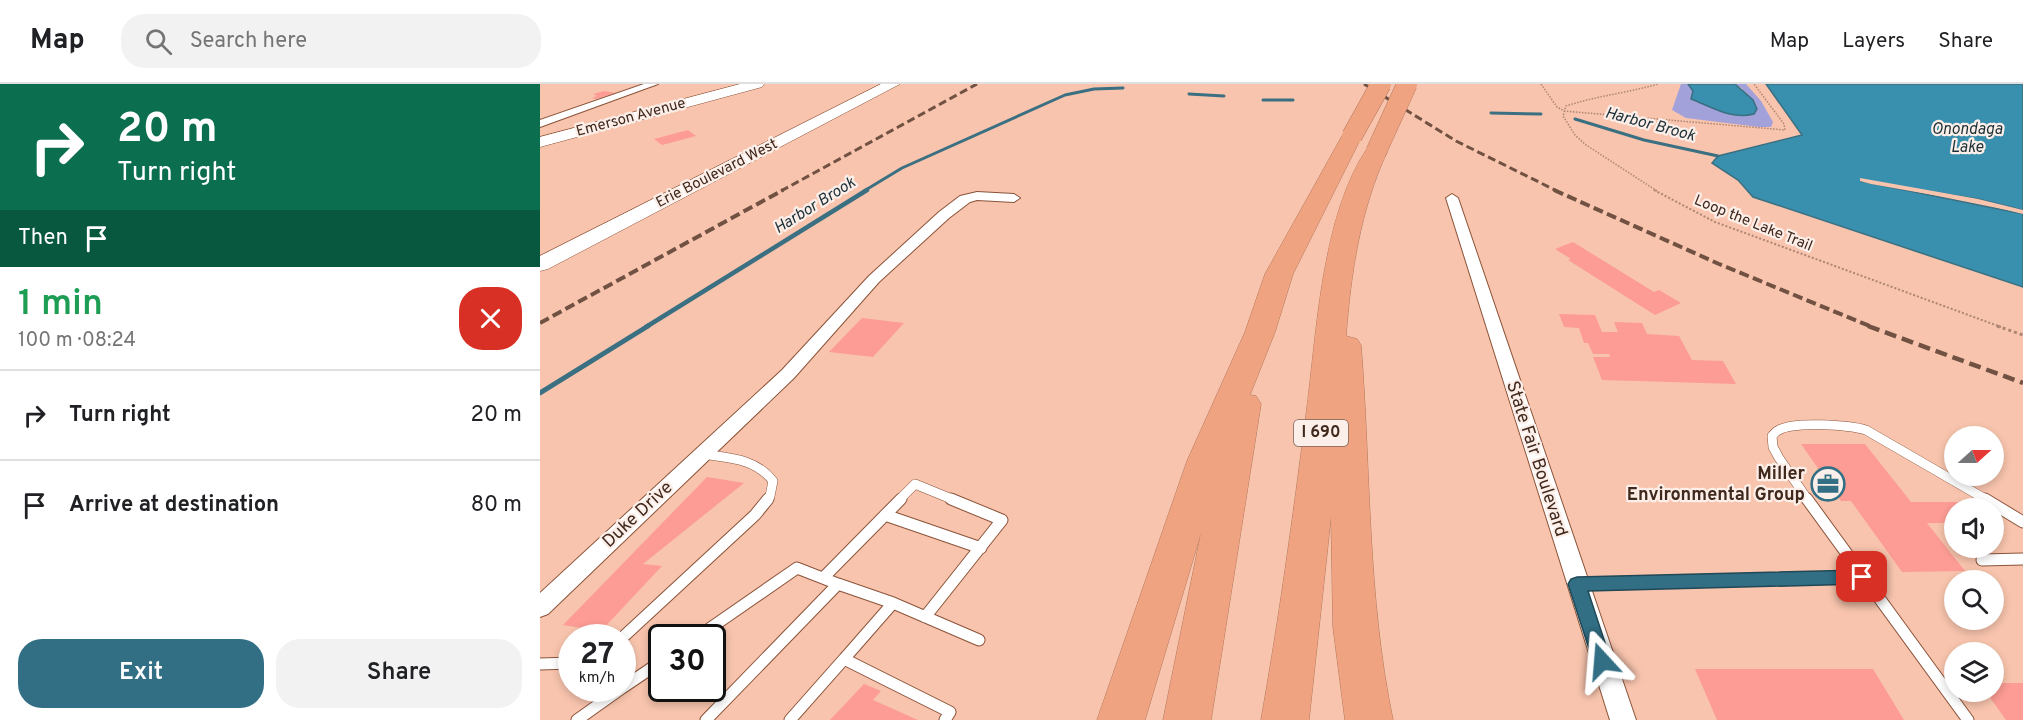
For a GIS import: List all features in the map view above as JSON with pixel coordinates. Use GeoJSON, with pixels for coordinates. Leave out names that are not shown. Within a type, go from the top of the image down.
{"type":"FeatureCollection","features":[{"type":"Feature","properties":{"kind":"highway","name":"I 690"},"geometry":{"type":"LineString","coordinates":[[1285,720],[1306,572],[1339,270],[1350,211],[1362,177],[1364,144],[1381,84]]}},
{"type":"Feature","properties":{"kind":"highway","name":"I 690"},"geometry":{"type":"LineString","coordinates":[[1187,720],[1242,410],[1260,332],[1279,274],[1304,223],[1407,84]]}},
{"type":"Feature","properties":{"kind":"highway"},"geometry":{"type":"LineString","coordinates":[[1339,270],[1348,378],[1351,582],[1362,691],[1369,720]]}},
{"type":"Feature","properties":{"kind":"highway"},"geometry":{"type":"LineString","coordinates":[[1121,720],[1204,461],[1260,332]]}},
{"type":"Feature","properties":{"kind":"main road","name":"Emerson Avenue"},"geometry":{"type":"LineString","coordinates":[[540,142],[757,84]]}},
{"type":"Feature","properties":{"kind":"main road","name":"Erie Boulevard West"},"geometry":{"type":"LineString","coordinates":[[540,264],[893,84]]}},
{"type":"Feature","properties":{"kind":"street"},"geometry":{"type":"LineString","coordinates":[[540,124],[653,84]]}},
{"type":"Feature","properties":{"kind":"street","name":"Duke Drive"},"geometry":{"type":"LineString","coordinates":[[540,607],[788,374],[874,279],[944,215],[965,199],[977,196],[1014,198]]}},
{"type":"Feature","properties":{"kind":"street","name":"State Fair Boulevard"},"geometry":{"type":"LineString","coordinates":[[1452,198],[1623,720]]}},
{"type":"Feature","properties":{"kind":"lane"},"geometry":{"type":"LineString","coordinates":[[1968,720],[1862,577],[1779,458],[1773,447],[1772,436],[1780,429],[1795,426],[1866,430],[1904,450],[2023,522]]}},
{"type":"Feature","properties":{"kind":"lane"},"geometry":{"type":"LineString","coordinates":[[636,625],[755,515],[770,496],[773,481],[762,468],[746,461],[702,454]]}},
{"type":"Feature","properties":{"kind":"lane"},"geometry":{"type":"LineString","coordinates":[[823,578],[915,484],[1002,520],[925,617]]}},
{"type":"Feature","properties":{"kind":"lane"},"geometry":{"type":"LineString","coordinates":[[885,515],[981,548]]}},
{"type":"Feature","properties":{"kind":"lane"},"geometry":{"type":"LineString","coordinates":[[1982,560],[2023,559]]}},
{"type":"Feature","properties":{"kind":"lane"},"geometry":{"type":"LineString","coordinates":[[716,624],[797,568],[893,603],[979,640]]}},
{"type":"Feature","properties":{"kind":"lane"},"geometry":{"type":"LineString","coordinates":[[1577,584],[1862,577]]}},
{"type":"Feature","properties":{"kind":"lane"},"geometry":{"type":"LineString","coordinates":[[706,720],[838,584]]}},
{"type":"Feature","properties":{"kind":"lane"},"geometry":{"type":"LineString","coordinates":[[790,720],[893,603]]}},
{"type":"Feature","properties":{"kind":"lane"},"geometry":{"type":"LineString","coordinates":[[844,659],[950,712],[945,720]]}},
{"type":"Feature","properties":{"kind":"lane"},"geometry":{"type":"LineString","coordinates":[[540,664],[558,665]]}},
{"type":"Feature","properties":{"kind":"lane"},"geometry":{"type":"LineString","coordinates":[[577,720],[602,702]]}},
{"type":"Feature","properties":{"kind":"path","name":"Loop the Lake Trail"},"geometry":{"type":"LineString","coordinates":[[1541,84],[1557,107],[1564,111],[1563,116],[1575,135],[1586,145],[1652,189],[1714,222],[2023,335]]}},
{"type":"Feature","properties":{"kind":"path"},"geometry":{"type":"LineString","coordinates":[[1658,84],[1637,90],[1596,96],[1566,106],[1564,111],[1785,130],[1784,124],[1754,84]]}},
{"type":"Feature","properties":{"kind":"shaded area"},"geometry":{"type":"Polygon","coordinates":[[[1681,84],[1688,84],[1693,91],[1692,99],[1705,104],[1743,89],[1735,84],[1746,84],[1761,101],[1773,122],[1771,127],[1686,118],[1672,110],[1681,84]]]}},
{"type":"Feature","properties":{"kind":"water"},"geometry":{"type":"Polygon","coordinates":[[[1688,84],[1735,84],[1753,100],[1757,109],[1754,114],[1746,115],[1722,112],[1691,99],[1693,91],[1688,84]]]}},
{"type":"Feature","properties":{"kind":"water","name":"Onondaga Lake"},"geometry":{"type":"Polygon","coordinates":[[[1766,84],[2023,84],[2023,210],[1978,199],[1860,181],[2023,214],[2023,287],[1753,197],[1738,180],[1712,163],[1718,156],[1802,135],[1766,84]]]}},
{"type":"Feature","properties":{"kind":"pier"},"geometry":{"type":"Polygon","coordinates":[[[1860,178],[1978,199],[2023,210],[2023,214],[1979,203],[1871,184],[1860,181],[1860,178]]]}},
{"type":"Feature","properties":{"kind":"building"},"geometry":{"type":"Polygon","coordinates":[[[604,91],[616,93],[592,98],[597,96],[593,94],[604,91]]]}},
{"type":"Feature","properties":{"kind":"building"},"geometry":{"type":"Polygon","coordinates":[[[688,130],[696,136],[662,145],[654,139],[688,130]]]}},
{"type":"Feature","properties":{"kind":"building"},"geometry":{"type":"Polygon","coordinates":[[[1573,242],[1654,292],[1659,290],[1681,303],[1655,315],[1568,260],[1571,259],[1555,249],[1573,242]]]}},
{"type":"Feature","properties":{"kind":"building"},"geometry":{"type":"Polygon","coordinates":[[[1559,314],[1595,315],[1602,332],[1618,332],[1614,322],[1642,323],[1647,334],[1679,336],[1692,360],[1723,361],[1736,384],[1602,380],[1593,357],[1610,357],[1609,354],[1593,354],[1588,343],[1584,343],[1579,328],[1564,327],[1559,314]]]}},
{"type":"Feature","properties":{"kind":"building"},"geometry":{"type":"Polygon","coordinates":[[[862,318],[904,323],[873,357],[829,352],[862,318]]]}},
{"type":"Feature","properties":{"kind":"building"},"geometry":{"type":"Polygon","coordinates":[[[1801,444],[1865,444],[1911,502],[1944,502],[1944,523],[1927,523],[1944,544],[1944,558],[1955,558],[1964,570],[1902,572],[1851,501],[1841,501],[1801,444]]]}},
{"type":"Feature","properties":{"kind":"building"},"geometry":{"type":"Polygon","coordinates":[[[707,477],[744,483],[643,564],[662,566],[608,624],[564,624],[707,477]]]}},
{"type":"Feature","properties":{"kind":"building"},"geometry":{"type":"Polygon","coordinates":[[[1695,669],[1873,669],[1904,720],[1717,720],[1695,669]]]}},
{"type":"Feature","properties":{"kind":"building"},"geometry":{"type":"Polygon","coordinates":[[[2004,683],[2023,683],[2023,720],[2006,720],[1993,702],[2004,702],[2004,683]]]}},
{"type":"Feature","properties":{"kind":"building"},"geometry":{"type":"Polygon","coordinates":[[[864,684],[881,691],[873,700],[918,720],[830,720],[864,684]]]}},
{"type":"Feature","properties":{"kind":"waterway","name":"Harbor Brook"},"geometry":{"type":"LineString","coordinates":[[864,191],[902,168],[1065,95],[1094,89],[1123,88]]}},
{"type":"Feature","properties":{"kind":"waterway","name":"Harbor Brook"},"geometry":{"type":"LineString","coordinates":[[1189,94],[1224,96]]}},
{"type":"Feature","properties":{"kind":"waterway","name":"Harbor Brook"},"geometry":{"type":"LineString","coordinates":[[1263,100],[1293,100]]}},
{"type":"Feature","properties":{"kind":"waterway","name":"Harbor Brook"},"geometry":{"type":"LineString","coordinates":[[1491,113],[1541,114]]}},
{"type":"Feature","properties":{"kind":"waterway","name":"Harbor Brook"},"geometry":{"type":"LineString","coordinates":[[1575,119],[1644,140],[1718,156]]}},
{"type":"Feature","properties":{"kind":"waterway","name":"Harbor Brook"},"geometry":{"type":"LineString","coordinates":[[646,327],[867,190]]}},
{"type":"Feature","properties":{"kind":"waterway","name":"Harbor Brook"},"geometry":{"type":"LineString","coordinates":[[540,393],[648,326]]}},
{"type":"Feature","properties":{"kind":"railway"},"geometry":{"type":"LineString","coordinates":[[781,191],[977,84]]}},
{"type":"Feature","properties":{"kind":"railway"},"geometry":{"type":"LineString","coordinates":[[1364,84],[1456,141],[1557,191]]}},
{"type":"Feature","properties":{"kind":"railway"},"geometry":{"type":"LineString","coordinates":[[540,323],[783,190]]}},
{"type":"Feature","properties":{"kind":"railway"},"geometry":{"type":"LineString","coordinates":[[1554,190],[1719,264],[1872,327]]}},
{"type":"Feature","properties":{"kind":"railway"},"geometry":{"type":"LineString","coordinates":[[1868,326],[2023,383]]}},
{"type":"Feature","properties":{"kind":"place","name":"Miller Environmental Group"},"geometry":{"type":"Point","coordinates":[1828,484]}},
{"type":"Feature","properties":{"kind":"route"},"geometry":{"type":"LineString","coordinates":[[1602,661],[1577,584],[1862,577]]}}]}
